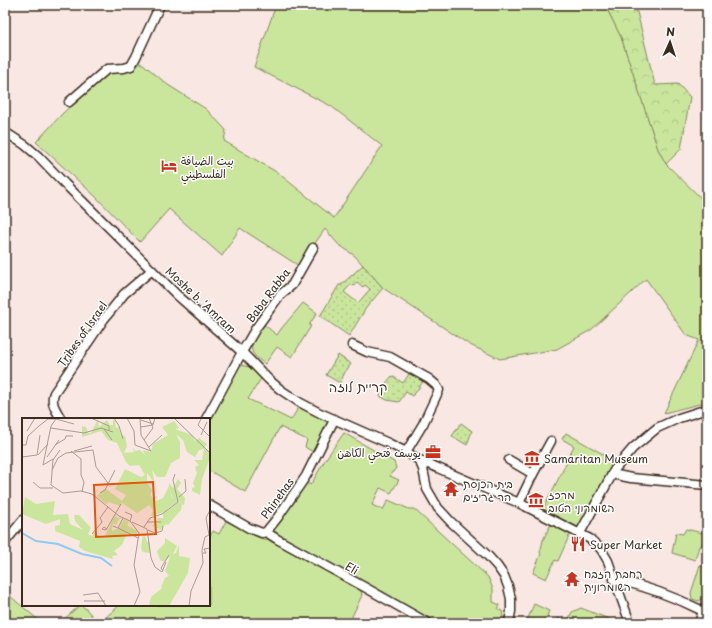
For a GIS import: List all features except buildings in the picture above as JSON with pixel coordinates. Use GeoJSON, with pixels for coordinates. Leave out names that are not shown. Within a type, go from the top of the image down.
{"type":"FeatureCollection","features":[{"type":"Feature","properties":{"kind":"street"},"geometry":{"type":"LineString","coordinates":[[69,102],[107,69],[131,66],[160,5]]}},
{"type":"Feature","properties":{"kind":"street","name":"Moshe b. 'Amram"},"geometry":{"type":"LineString","coordinates":[[5,132],[25,145],[38,156],[152,270],[242,352],[269,380],[285,393],[309,408],[334,420],[519,503],[590,539],[601,549],[608,561],[630,623]]}},
{"type":"Feature","properties":{"kind":"street","name":"Baba Rabba"},"geometry":{"type":"LineString","coordinates":[[207,418],[256,328],[280,295],[292,285],[313,248]]}},
{"type":"Feature","properties":{"kind":"street","name":"Tribes of Israel"},"geometry":{"type":"LineString","coordinates":[[60,418],[52,404],[54,393],[104,319],[124,294],[152,270]]}},
{"type":"Feature","properties":{"kind":"street"},"geometry":{"type":"LineString","coordinates":[[352,344],[367,352],[390,357],[429,379],[439,390],[423,424],[406,452]]}},
{"type":"Feature","properties":{"kind":"street"},"geometry":{"type":"LineString","coordinates":[[580,533],[615,469],[634,448],[657,428],[679,418],[707,409]]}},
{"type":"Feature","properties":{"kind":"street","name":"Phinehas"},"geometry":{"type":"LineString","coordinates":[[210,506],[249,528],[262,533],[266,532],[306,476],[334,420]]}},
{"type":"Feature","properties":{"kind":"street"},"geometry":{"type":"LineString","coordinates":[[519,503],[550,441]]}},
{"type":"Feature","properties":{"kind":"street"},"geometry":{"type":"LineString","coordinates":[[416,458],[421,463],[427,489],[438,508],[491,560],[504,576],[511,599],[509,623]]}},
{"type":"Feature","properties":{"kind":"street"},"geometry":{"type":"LineString","coordinates":[[509,460],[533,474]]}},
{"type":"Feature","properties":{"kind":"street"},"geometry":{"type":"LineString","coordinates":[[612,474],[631,478],[707,485]]}},
{"type":"Feature","properties":{"kind":"street"},"geometry":{"type":"LineString","coordinates":[[5,542],[22,521]]}},
{"type":"Feature","properties":{"kind":"street","name":"Eli"},"geometry":{"type":"LineString","coordinates":[[266,532],[428,623]]}},
{"type":"Feature","properties":{"kind":"street"},"geometry":{"type":"LineString","coordinates":[[614,579],[633,583],[705,608],[699,623]]}},
{"type":"Feature","properties":{"kind":"green space"},"geometry":{"type":"Polygon","coordinates":[[[276,5],[605,5],[621,37],[658,149],[666,164],[707,204],[707,402],[664,413],[699,340],[686,335],[646,279],[591,330],[557,349],[500,359],[470,345],[383,288],[355,256],[338,244],[325,229],[299,266],[240,228],[222,256],[169,209],[140,242],[95,196],[36,142],[63,113],[108,71],[132,69],[141,63],[168,85],[206,109],[226,130],[224,141],[278,173],[334,218],[382,146],[331,106],[254,67],[276,5]]]}},
{"type":"Feature","properties":{"kind":"green space"},"geometry":{"type":"Polygon","coordinates":[[[605,5],[636,5],[655,85],[678,84],[690,97],[681,149],[666,164],[658,149],[621,37],[605,5]]]}},
{"type":"Feature","properties":{"kind":"green space"},"geometry":{"type":"Polygon","coordinates":[[[363,265],[383,288],[366,308],[349,336],[320,316],[339,285],[341,285],[363,265]],[[357,282],[354,286],[351,284],[344,292],[358,303],[370,289],[365,285],[363,287],[357,282]]]}},
{"type":"Feature","properties":{"kind":"green space"},"geometry":{"type":"Polygon","coordinates":[[[303,303],[317,313],[309,325],[311,326],[292,357],[277,347],[265,364],[255,356],[252,348],[253,340],[258,331],[263,324],[277,335],[303,303]]]}},
{"type":"Feature","properties":{"kind":"green space"},"geometry":{"type":"Polygon","coordinates":[[[338,355],[351,364],[340,383],[326,375],[338,355]]]}},
{"type":"Feature","properties":{"kind":"green space"},"geometry":{"type":"Polygon","coordinates":[[[241,365],[249,367],[262,377],[248,399],[291,420],[300,405],[330,422],[313,452],[305,447],[307,440],[280,427],[245,492],[210,471],[210,418],[237,368],[241,365]]]}},
{"type":"Feature","properties":{"kind":"green space"},"geometry":{"type":"Polygon","coordinates":[[[411,371],[424,380],[412,396],[406,392],[399,402],[387,400],[380,396],[386,383],[392,376],[403,383],[411,371]]]}},
{"type":"Feature","properties":{"kind":"green space"},"geometry":{"type":"Polygon","coordinates":[[[461,423],[472,431],[467,445],[452,436],[461,423]]]}},
{"type":"Feature","properties":{"kind":"green space"},"geometry":{"type":"Polygon","coordinates":[[[344,433],[394,462],[396,468],[390,476],[399,480],[391,493],[380,488],[372,505],[383,510],[388,500],[409,509],[414,509],[488,577],[493,589],[493,602],[500,605],[498,609],[502,611],[503,617],[501,623],[434,623],[361,580],[273,532],[306,482],[310,485],[313,481],[325,460],[344,433]]]}},
{"type":"Feature","properties":{"kind":"green space"},"geometry":{"type":"Polygon","coordinates":[[[566,433],[617,462],[578,527],[543,509],[574,446],[562,439],[566,433]]]}},
{"type":"Feature","properties":{"kind":"green space"},"geometry":{"type":"Polygon","coordinates":[[[707,519],[707,534],[701,547],[699,546],[695,560],[672,553],[676,533],[683,534],[686,529],[702,533],[707,519]]]}},
{"type":"Feature","properties":{"kind":"green space"},"geometry":{"type":"Polygon","coordinates":[[[226,521],[265,540],[267,537],[360,588],[362,595],[349,623],[99,623],[119,606],[210,606],[210,536],[213,531],[219,534],[226,521]]]}},
{"type":"Feature","properties":{"kind":"green space"},"geometry":{"type":"Polygon","coordinates":[[[551,524],[570,534],[558,561],[555,560],[546,579],[533,573],[541,554],[543,540],[551,524]]]}},
{"type":"Feature","properties":{"kind":"green space"},"geometry":{"type":"Polygon","coordinates":[[[700,565],[707,567],[707,596],[699,601],[692,599],[691,593],[700,565]]]}},
{"type":"Feature","properties":{"kind":"green space"},"geometry":{"type":"Polygon","coordinates":[[[5,592],[42,623],[5,623],[5,592]]]}},
{"type":"Feature","properties":{"kind":"green space"},"geometry":{"type":"Polygon","coordinates":[[[534,604],[549,611],[544,623],[526,623],[534,604]]]}},
{"type":"Feature","properties":{"kind":"green space"},"geometry":{"type":"Polygon","coordinates":[[[79,606],[82,606],[98,623],[60,623],[79,606]]]}},
{"type":"Feature","properties":{"kind":"green space"},"geometry":{"type":"Polygon","coordinates":[[[581,608],[609,619],[609,623],[555,623],[558,618],[567,622],[572,612],[581,608]]]}},
{"type":"Feature","properties":{"kind":"place","name":"بيت الضيافة الفلسطيني"},"geometry":{"type":"Point","coordinates":[169,166]}},
{"type":"Feature","properties":{"kind":"place","name":"يوسف فتحي الكاهن"},"geometry":{"type":"Point","coordinates":[433,452]}},
{"type":"Feature","properties":{"kind":"place","name":"Samaritan Museum"},"geometry":{"type":"Point","coordinates":[532,458]}},
{"type":"Feature","properties":{"kind":"place","name":"בית הכנסת הר גריזים"},"geometry":{"type":"Point","coordinates":[451,489]}},
{"type":"Feature","properties":{"kind":"place","name":"מרכז השומרוני הטוב"},"geometry":{"type":"Point","coordinates":[536,500]}},
{"type":"Feature","properties":{"kind":"place","name":"Super Market"},"geometry":{"type":"Point","coordinates":[578,544]}},
{"type":"Feature","properties":{"kind":"place","name":"רחבת הזבח השומרונית"},"geometry":{"type":"Point","coordinates":[572,579]}},
{"type":"Feature","properties":{"kind":"district","name":"קריית לוזה"},"geometry":{"type":"Point","coordinates":[358,386]}}]}
